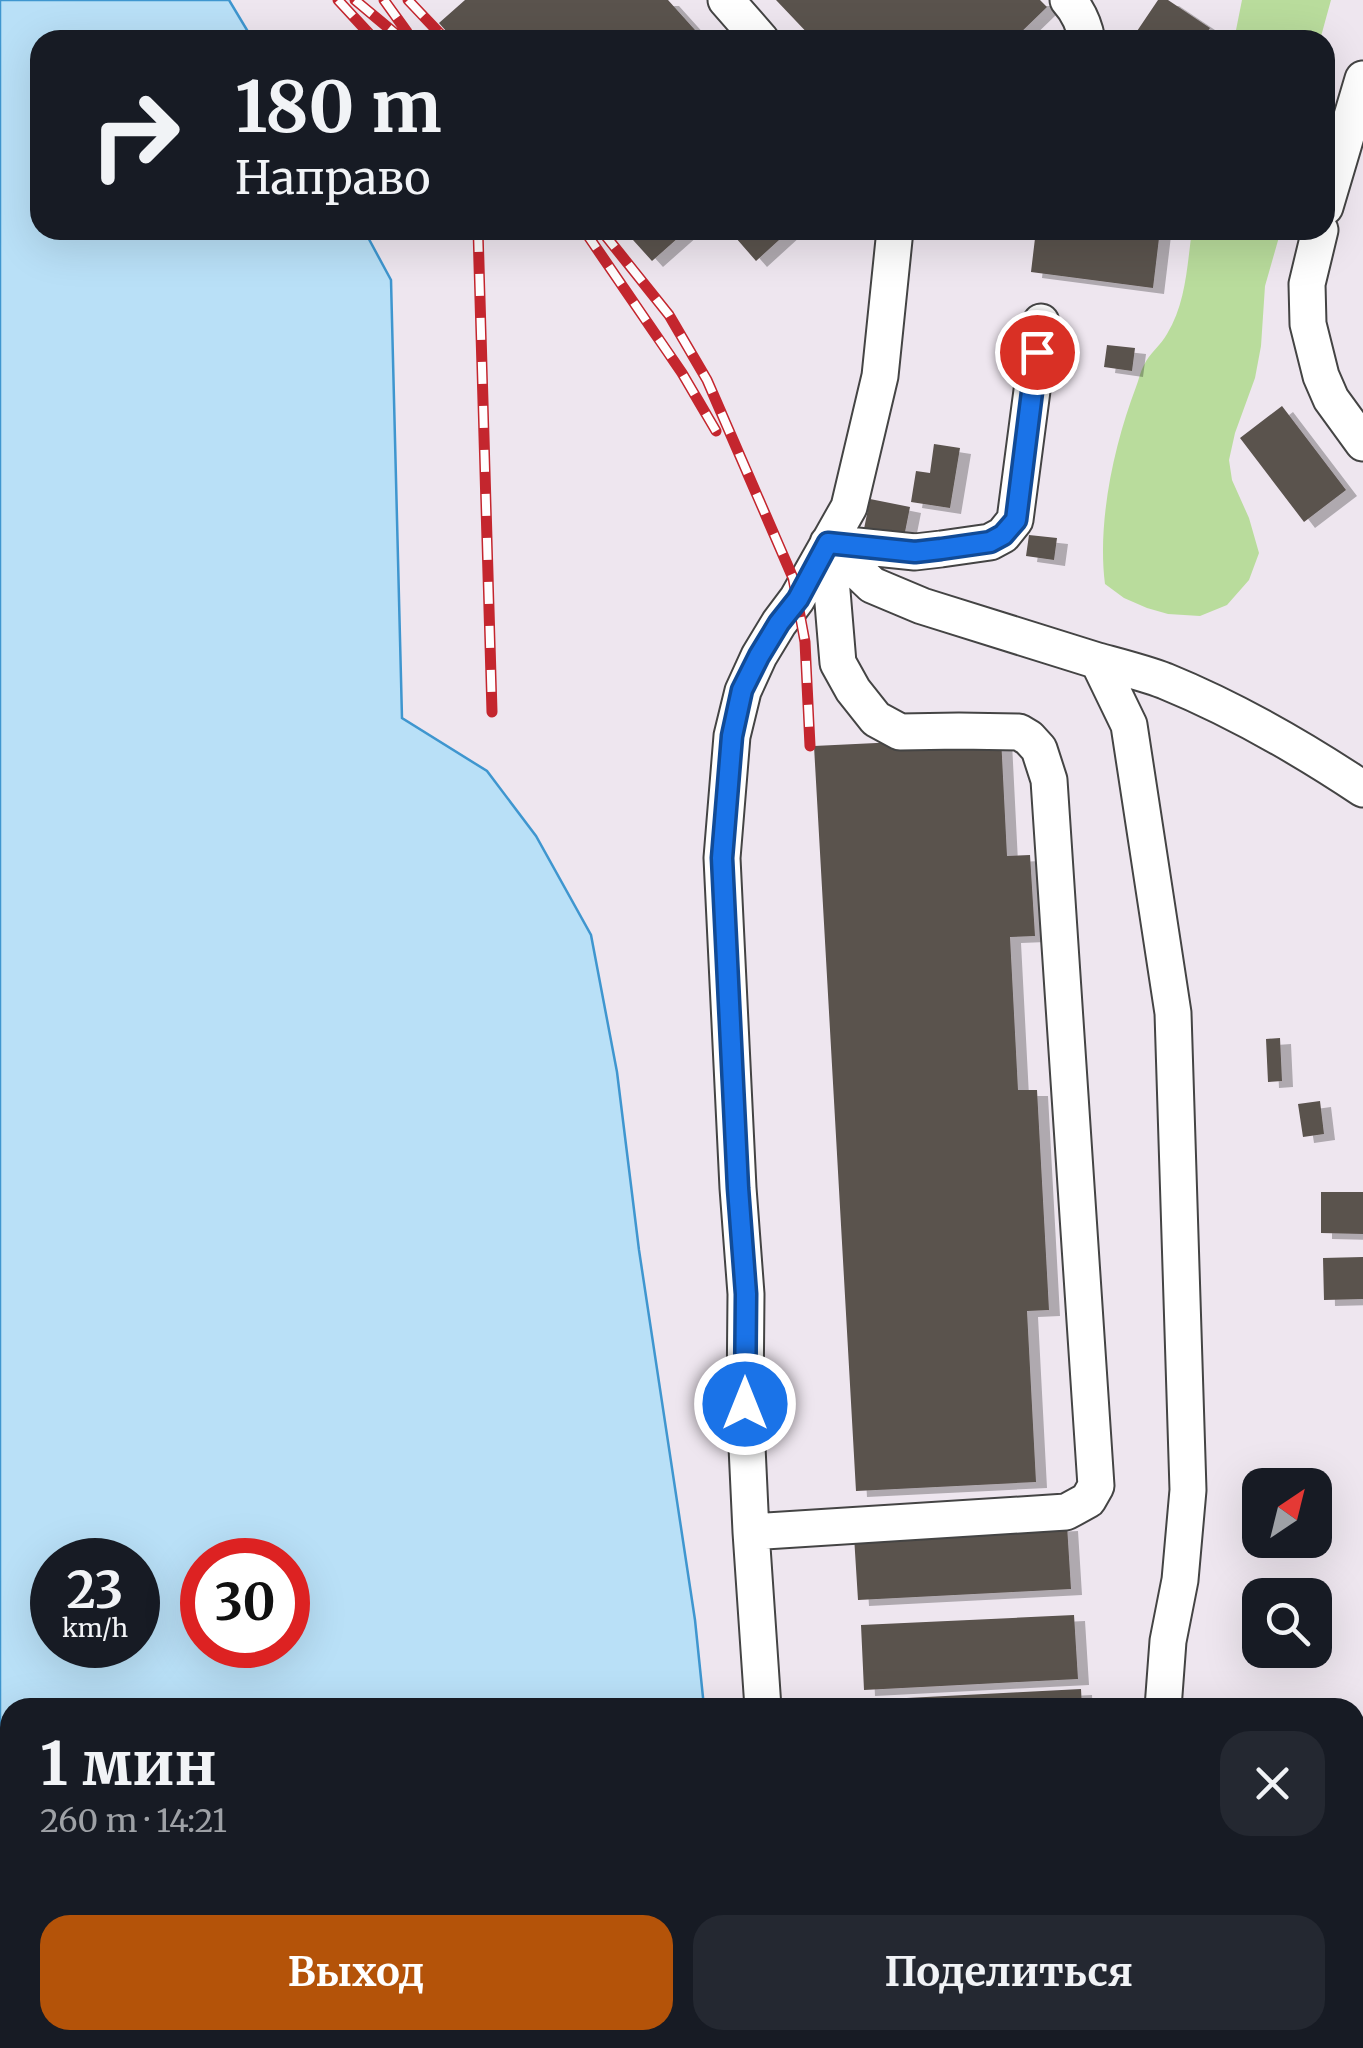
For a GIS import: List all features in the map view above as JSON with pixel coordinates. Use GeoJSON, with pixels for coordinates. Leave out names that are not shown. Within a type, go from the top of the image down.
{"type":"FeatureCollection","features":[{"type":"Feature","properties":{"kind":"street"},"geometry":{"type":"LineString","coordinates":[[726,0],[752,30]]}},
{"type":"Feature","properties":{"kind":"street"},"geometry":{"type":"LineString","coordinates":[[1068,0],[1085,30]]}},
{"type":"Feature","properties":{"kind":"street"},"geometry":{"type":"LineString","coordinates":[[1335,173],[1363,79]]}},
{"type":"Feature","properties":{"kind":"street"},"geometry":{"type":"LineString","coordinates":[[762,1698],[750,1532],[746,1294],[722,858],[732,736],[742,690],[759,656],[798,599],[849,507],[880,376],[895,240]]}},
{"type":"Feature","properties":{"kind":"street"},"geometry":{"type":"LineString","coordinates":[[1318,240],[1307,284],[1308,324],[1331,399],[1363,442]]}},
{"type":"Feature","properties":{"kind":"street"},"geometry":{"type":"LineString","coordinates":[[828,543],[915,552],[990,542],[1003,535],[1016,520],[1040,322]]}},
{"type":"Feature","properties":{"kind":"street"},"geometry":{"type":"LineString","coordinates":[[828,543],[872,585],[922,606],[1162,680],[1302,748],[1363,789]]}},
{"type":"Feature","properties":{"kind":"street"},"geometry":{"type":"LineString","coordinates":[[750,1532],[1066,1512],[1088,1500],[1096,1486],[1050,780],[1039,749],[1019,732],[900,732],[876,720],[838,663],[828,543]]}},
{"type":"Feature","properties":{"kind":"street"},"geometry":{"type":"LineString","coordinates":[[1098,661],[1129,725],[1172,1013],[1188,1490],[1164,1698]]}},
{"type":"Feature","properties":{"kind":"shaded area"},"geometry":{"type":"Polygon","coordinates":[[[229,0],[1363,0],[1363,1698],[703,1698],[617,1072],[591,935],[536,836],[488,771],[402,718],[391,280],[369,240],[1335,240],[1335,30],[247,30],[229,0]]]}},
{"type":"Feature","properties":{"kind":"green space"},"geometry":{"type":"Polygon","coordinates":[[[1242,0],[1331,0],[1323,30],[1236,30],[1242,0]]]}},
{"type":"Feature","properties":{"kind":"green space"},"geometry":{"type":"Polygon","coordinates":[[[1191,240],[1278,240],[1265,286],[1255,378],[1229,460],[1232,480],[1259,553],[1249,580],[1227,605],[1200,616],[1168,614],[1124,598],[1105,584],[1103,560],[1105,510],[1121,434],[1143,368],[1167,334],[1185,284],[1191,240]]]}},
{"type":"Feature","properties":{"kind":"water"},"geometry":{"type":"Polygon","coordinates":[[[0,0],[229,0],[247,30],[30,30],[30,240],[369,240],[391,280],[402,718],[487,771],[536,836],[591,935],[617,1072],[639,1250],[695,1620],[703,1698],[0,1698],[0,0]]]}},
{"type":"Feature","properties":{"kind":"building"},"geometry":{"type":"Polygon","coordinates":[[[465,0],[668,0],[695,30],[445,30],[439,23],[465,0]]]}},
{"type":"Feature","properties":{"kind":"building"},"geometry":{"type":"Polygon","coordinates":[[[776,0],[1040,0],[1047,7],[1023,30],[804,30],[776,0]]]}},
{"type":"Feature","properties":{"kind":"building"},"geometry":{"type":"Polygon","coordinates":[[[1158,0],[1168,0],[1210,28],[1209,30],[1138,30],[1158,0]]]}},
{"type":"Feature","properties":{"kind":"building"},"geometry":{"type":"Polygon","coordinates":[[[633,240],[676,240],[652,261],[633,240]]]}},
{"type":"Feature","properties":{"kind":"building"},"geometry":{"type":"Polygon","coordinates":[[[738,240],[779,240],[756,261],[738,240]]]}},
{"type":"Feature","properties":{"kind":"building"},"geometry":{"type":"Polygon","coordinates":[[[1035,240],[1159,240],[1153,288],[1031,272],[1035,240]]]}},
{"type":"Feature","properties":{"kind":"building"},"geometry":{"type":"Polygon","coordinates":[[[1107,345],[1135,348],[1132,371],[1104,367],[1107,345]]]}},
{"type":"Feature","properties":{"kind":"building"},"geometry":{"type":"Polygon","coordinates":[[[1282,406],[1346,490],[1304,522],[1240,438],[1282,406]]]}},
{"type":"Feature","properties":{"kind":"building"},"geometry":{"type":"Polygon","coordinates":[[[934,444],[960,448],[950,508],[911,502],[916,471],[930,473],[934,444]]]}},
{"type":"Feature","properties":{"kind":"building"},"geometry":{"type":"Polygon","coordinates":[[[870,499],[910,507],[904,537],[864,529],[870,499]]]}},
{"type":"Feature","properties":{"kind":"building"},"geometry":{"type":"Polygon","coordinates":[[[1029,535],[1057,538],[1054,560],[1026,556],[1029,535]]]}},
{"type":"Feature","properties":{"kind":"building"},"geometry":{"type":"Polygon","coordinates":[[[1001,737],[1007,856],[1030,855],[1035,936],[1010,937],[1018,1090],[1037,1090],[1049,1310],[1027,1311],[1036,1482],[856,1491],[814,746],[1001,737]]]}},
{"type":"Feature","properties":{"kind":"building"},"geometry":{"type":"Polygon","coordinates":[[[1280,1038],[1282,1081],[1268,1082],[1266,1039],[1280,1038]]]}},
{"type":"Feature","properties":{"kind":"building"},"geometry":{"type":"Polygon","coordinates":[[[1320,1101],[1324,1134],[1303,1137],[1298,1104],[1320,1101]]]}},
{"type":"Feature","properties":{"kind":"building"},"geometry":{"type":"Polygon","coordinates":[[[1321,1192],[1363,1192],[1363,1234],[1321,1233],[1321,1192]]]}},
{"type":"Feature","properties":{"kind":"building"},"geometry":{"type":"Polygon","coordinates":[[[1363,1257],[1363,1299],[1324,1300],[1323,1258],[1363,1257]]]}},
{"type":"Feature","properties":{"kind":"building"},"geometry":{"type":"Polygon","coordinates":[[[1067,1525],[1071,1589],[858,1600],[854,1536],[1067,1525]]]}},
{"type":"Feature","properties":{"kind":"building"},"geometry":{"type":"Polygon","coordinates":[[[1074,1615],[1078,1679],[864,1690],[861,1625],[1074,1615]]]}},
{"type":"Feature","properties":{"kind":"building"},"geometry":{"type":"Polygon","coordinates":[[[1081,1689],[1081,1698],[907,1698],[1081,1689]]]}},
{"type":"Feature","properties":{"kind":"railway"},"geometry":{"type":"LineString","coordinates":[[338,0],[366,30]]}},
{"type":"Feature","properties":{"kind":"railway"},"geometry":{"type":"LineString","coordinates":[[355,0],[391,30]]}},
{"type":"Feature","properties":{"kind":"railway"},"geometry":{"type":"LineString","coordinates":[[384,0],[406,30]]}},
{"type":"Feature","properties":{"kind":"railway"},"geometry":{"type":"LineString","coordinates":[[408,0],[436,30]]}},
{"type":"Feature","properties":{"kind":"railway"},"geometry":{"type":"LineString","coordinates":[[478,240],[492,712]]}},
{"type":"Feature","properties":{"kind":"railway"},"geometry":{"type":"LineString","coordinates":[[591,240],[682,373],[716,431]]}},
{"type":"Feature","properties":{"kind":"railway"},"geometry":{"type":"LineString","coordinates":[[609,240],[669,315],[707,380],[793,578],[805,642],[810,746]]}},
{"type":"Feature","properties":{"kind":"route"},"geometry":{"type":"LineString","coordinates":[[745,1404],[746,1294],[722,858],[732,736],[742,690],[828,543],[915,552],[990,542],[1003,535],[1016,520],[1037,352]]}}]}
